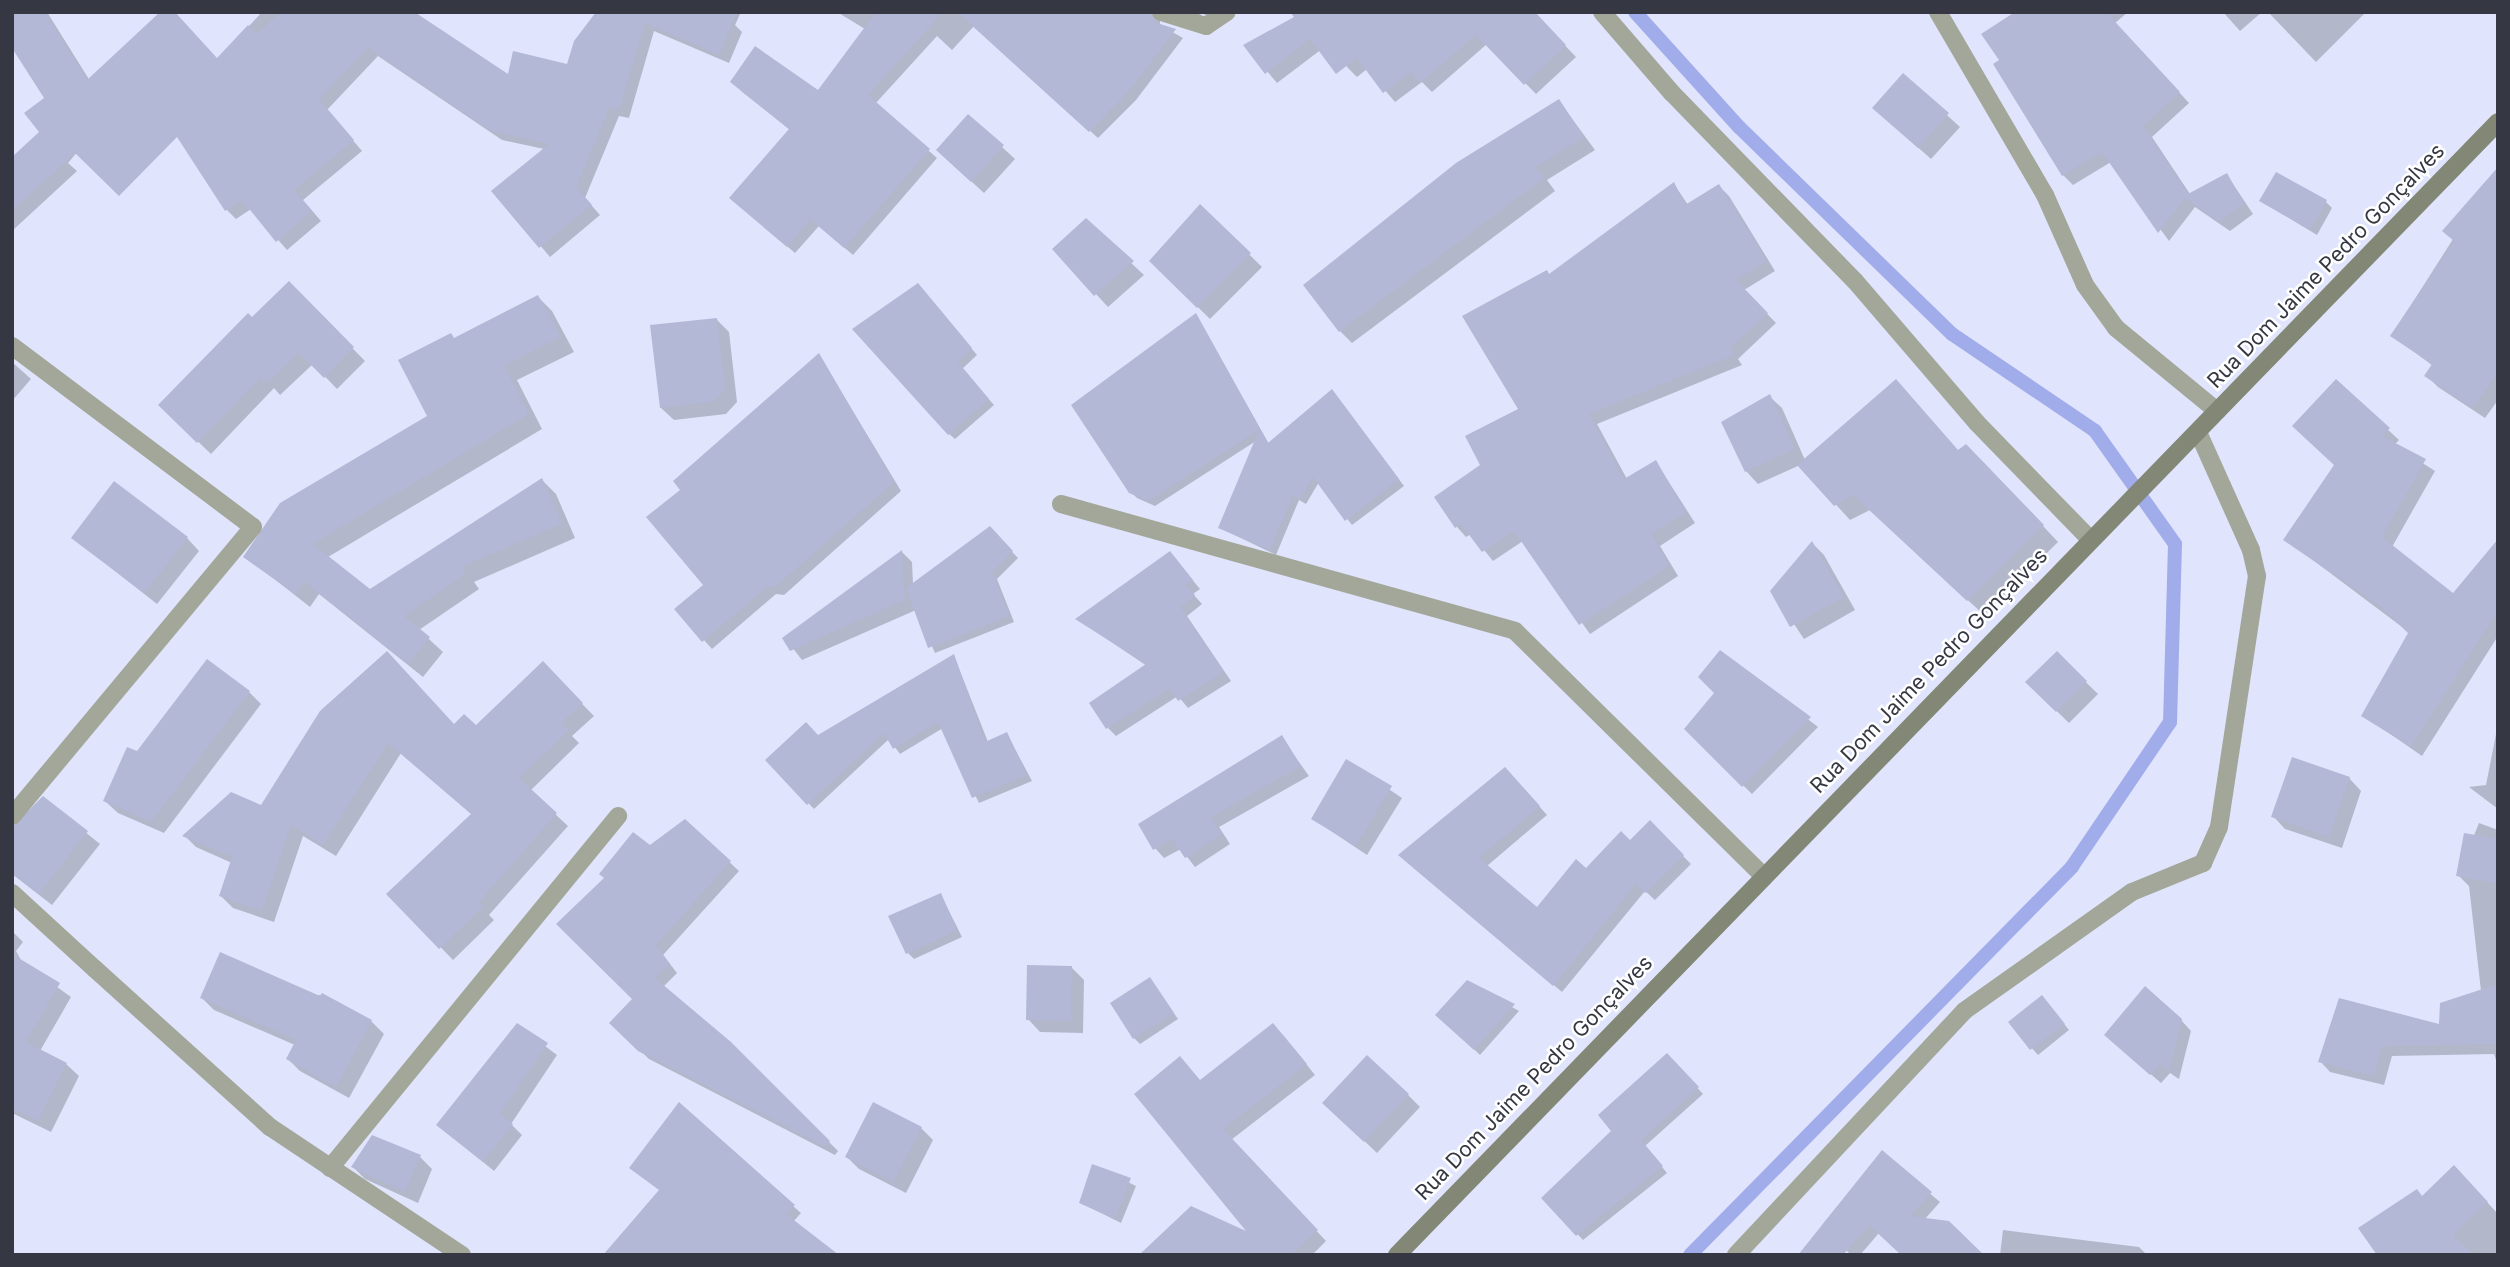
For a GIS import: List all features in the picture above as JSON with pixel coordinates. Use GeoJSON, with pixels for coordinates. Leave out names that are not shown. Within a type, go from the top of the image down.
{"type":"FeatureCollection","features":[{"type":"Feature","properties":{"kind":"main road","name":"Rua Dom Jaime Pedro Gonçalves"},"geometry":{"type":"LineString","coordinates":[[1397,1255],[1762,875],[2498,122]]}},
{"type":"Feature","properties":{"kind":"street"},"geometry":{"type":"LineString","coordinates":[[1161,12],[1206,26],[1227,12]]}},
{"type":"Feature","properties":{"kind":"street"},"geometry":{"type":"LineString","coordinates":[[1602,12],[1672,93],[1855,281],[1977,423],[2094,536]]}},
{"type":"Feature","properties":{"kind":"street"},"geometry":{"type":"LineString","coordinates":[[1938,12],[2045,195],[2085,285],[2116,328],[2217,411]]}},
{"type":"Feature","properties":{"kind":"street"},"geometry":{"type":"LineString","coordinates":[[12,346],[253,527],[12,816]]}},
{"type":"Feature","properties":{"kind":"street"},"geometry":{"type":"LineString","coordinates":[[1736,1255],[1964,1011],[2132,892],[2203,863],[2219,827],[2257,576],[2252,550],[2194,435]]}},
{"type":"Feature","properties":{"kind":"street"},"geometry":{"type":"LineString","coordinates":[[1061,504],[1515,631],[1762,875]]}},
{"type":"Feature","properties":{"kind":"street"},"geometry":{"type":"LineString","coordinates":[[330,1168],[618,816]]}},
{"type":"Feature","properties":{"kind":"street"},"geometry":{"type":"LineString","coordinates":[[12,893],[270,1127],[462,1255]]}},
{"type":"Feature","properties":{"kind":"building"},"geometry":{"type":"Polygon","coordinates":[[[12,12],[45,12],[87,80],[160,12],[175,12],[217,58],[248,25],[257,34],[280,12],[416,13],[508,74],[513,51],[567,64],[574,41],[596,12],[737,12],[719,55],[645,23],[619,110],[610,107],[576,187],[592,205],[539,248],[491,191],[549,144],[491,131],[368,48],[319,99],[354,140],[294,190],[312,211],[276,242],[242,200],[225,211],[177,137],[119,196],[75,153],[12,211],[12,157],[39,132],[24,113],[44,98],[12,48],[12,12]]]}},
{"type":"Feature","properties":{"kind":"building"},"geometry":{"type":"Polygon","coordinates":[[[876,12],[943,12],[868,95],[930,149],[844,248],[810,219],[787,247],[729,198],[789,129],[730,82],[755,46],[818,90],[876,12]]]}},
{"type":"Feature","properties":{"kind":"building"},"geometry":{"type":"Polygon","coordinates":[[[957,12],[1150,12],[1157,23],[1176,29],[1128,92],[1089,132],[957,12]]]}},
{"type":"Feature","properties":{"kind":"building"},"geometry":{"type":"Polygon","coordinates":[[[1290,12],[1535,12],[1566,45],[1524,85],[1476,35],[1420,83],[1411,72],[1383,93],[1357,58],[1336,74],[1310,39],[1265,74],[1243,45],[1294,17],[1290,12]]]}},
{"type":"Feature","properties":{"kind":"building"},"geometry":{"type":"Polygon","coordinates":[[[2015,12],[2106,12],[2180,92],[2143,126],[2188,194],[2227,173],[2244,204],[2219,222],[2185,198],[2158,233],[2102,152],[2062,176],[1993,64],[1999,60],[1981,34],[2015,12]]]}},
{"type":"Feature","properties":{"kind":"building"},"geometry":{"type":"Polygon","coordinates":[[[1903,73],[1949,113],[1918,148],[1872,108],[1903,73]]]}},
{"type":"Feature","properties":{"kind":"building"},"geometry":{"type":"Polygon","coordinates":[[[1559,99],[1584,137],[1536,167],[1544,178],[1339,332],[1303,285],[1456,163],[1559,99]]]}},
{"type":"Feature","properties":{"kind":"building"},"geometry":{"type":"Polygon","coordinates":[[[968,114],[1004,145],[971,182],[936,150],[968,114]]]}},
{"type":"Feature","properties":{"kind":"building"},"geometry":{"type":"Polygon","coordinates":[[[2498,167],[2498,372],[2473,408],[2424,376],[2432,364],[2390,336],[2454,241],[2442,231],[2498,167]]]}},
{"type":"Feature","properties":{"kind":"building"},"geometry":{"type":"Polygon","coordinates":[[[2276,172],[2327,200],[2310,230],[2259,201],[2276,172]]]}},
{"type":"Feature","properties":{"kind":"building"},"geometry":{"type":"Polygon","coordinates":[[[1674,182],[1685,205],[1719,184],[1767,261],[1736,280],[1768,313],[1730,348],[1734,355],[1589,414],[1624,479],[1656,460],[1686,513],[1651,533],[1669,566],[1579,625],[1514,531],[1482,552],[1461,524],[1455,528],[1434,497],[1480,465],[1465,436],[1518,409],[1462,316],[1547,270],[1549,274],[1674,182]]]}},
{"type":"Feature","properties":{"kind":"building"},"geometry":{"type":"Polygon","coordinates":[[[1200,204],[1251,253],[1197,308],[1149,261],[1200,204]]]}},
{"type":"Feature","properties":{"kind":"building"},"geometry":{"type":"Polygon","coordinates":[[[1086,218],[1134,261],[1094,296],[1052,249],[1086,218]]]}},
{"type":"Feature","properties":{"kind":"building"},"geometry":{"type":"Polygon","coordinates":[[[289,281],[354,347],[324,378],[299,353],[267,383],[261,377],[197,443],[158,405],[248,313],[252,317],[289,281]]]}},
{"type":"Feature","properties":{"kind":"building"},"geometry":{"type":"Polygon","coordinates":[[[918,283],[972,348],[958,362],[989,399],[948,435],[852,329],[918,283]]]}},
{"type":"Feature","properties":{"kind":"building"},"geometry":{"type":"Polygon","coordinates":[[[538,295],[561,337],[504,366],[529,414],[313,544],[370,589],[542,478],[562,524],[461,567],[466,574],[404,616],[430,637],[408,664],[304,581],[295,594],[243,557],[280,503],[427,416],[398,360],[451,333],[454,338],[538,295]]]}},
{"type":"Feature","properties":{"kind":"building"},"geometry":{"type":"Polygon","coordinates":[[[1196,313],[1268,443],[1332,389],[1399,479],[1345,521],[1313,477],[1300,499],[1293,495],[1270,550],[1218,528],[1259,430],[1148,501],[1129,493],[1071,405],[1196,313]]]}},
{"type":"Feature","properties":{"kind":"building"},"geometry":{"type":"Polygon","coordinates":[[[717,318],[725,389],[714,402],[660,408],[650,325],[717,318]]]}},
{"type":"Feature","properties":{"kind":"building"},"geometry":{"type":"Polygon","coordinates":[[[819,353],[894,482],[775,587],[767,587],[702,642],[674,609],[703,585],[646,517],[680,490],[673,481],[819,353]]]}},
{"type":"Feature","properties":{"kind":"building"},"geometry":{"type":"Polygon","coordinates":[[[1896,379],[1958,450],[1966,444],[2044,525],[1967,601],[1853,495],[1834,506],[1797,465],[1896,379]]]}},
{"type":"Feature","properties":{"kind":"building"},"geometry":{"type":"Polygon","coordinates":[[[2336,379],[2390,428],[2382,436],[2426,459],[2382,537],[2453,593],[2498,539],[2498,610],[2411,747],[2361,716],[2408,633],[2380,606],[2283,540],[2334,465],[2292,426],[2336,379]]]}},
{"type":"Feature","properties":{"kind":"building"},"geometry":{"type":"Polygon","coordinates":[[[1770,394],[1795,449],[1745,472],[1721,422],[1770,394]]]}},
{"type":"Feature","properties":{"kind":"building"},"geometry":{"type":"Polygon","coordinates":[[[114,481],[188,537],[144,593],[71,538],[114,481]]]}},
{"type":"Feature","properties":{"kind":"building"},"geometry":{"type":"Polygon","coordinates":[[[990,526],[1013,551],[992,572],[1010,616],[928,648],[906,588],[990,526]]]}},
{"type":"Feature","properties":{"kind":"building"},"geometry":{"type":"Polygon","coordinates":[[[1812,541],[1844,597],[1790,627],[1770,591],[1812,541]]]}},
{"type":"Feature","properties":{"kind":"building"},"geometry":{"type":"Polygon","coordinates":[[[902,550],[905,600],[790,651],[782,638],[902,550]]]}},
{"type":"Feature","properties":{"kind":"building"},"geometry":{"type":"Polygon","coordinates":[[[1170,551],[1193,580],[1186,585],[1195,595],[1180,607],[1224,672],[1178,701],[1170,688],[1106,729],[1089,703],[1146,664],[1075,619],[1170,551]]]}},
{"type":"Feature","properties":{"kind":"building"},"geometry":{"type":"Polygon","coordinates":[[[1720,650],[1811,717],[1742,787],[1684,729],[1714,693],[1698,677],[1720,650]]]}},
{"type":"Feature","properties":{"kind":"building"},"geometry":{"type":"Polygon","coordinates":[[[387,651],[454,724],[464,714],[476,725],[543,661],[583,703],[561,723],[569,730],[519,778],[557,813],[479,902],[483,907],[439,949],[386,894],[471,814],[388,743],[323,845],[291,825],[262,911],[219,896],[232,857],[182,836],[231,792],[261,805],[320,711],[387,651]]]}},
{"type":"Feature","properties":{"kind":"building"},"geometry":{"type":"Polygon","coordinates":[[[2057,651],[2087,681],[2056,712],[2025,682],[2057,651]]]}},
{"type":"Feature","properties":{"kind":"building"},"geometry":{"type":"Polygon","coordinates":[[[954,654],[985,742],[1007,732],[1027,775],[972,798],[938,722],[893,749],[884,733],[807,805],[765,760],[806,722],[818,735],[954,654]]]}},
{"type":"Feature","properties":{"kind":"building"},"geometry":{"type":"Polygon","coordinates":[[[207,659],[250,691],[151,822],[103,801],[127,747],[137,751],[207,659]]]}},
{"type":"Feature","properties":{"kind":"building"},"geometry":{"type":"Polygon","coordinates":[[[1282,735],[1301,766],[1211,817],[1222,834],[1185,858],[1172,839],[1153,850],[1138,824],[1282,735]]]}},
{"type":"Feature","properties":{"kind":"building"},"geometry":{"type":"Polygon","coordinates":[[[2292,757],[2350,777],[2329,837],[2271,817],[2292,757]]]}},
{"type":"Feature","properties":{"kind":"building"},"geometry":{"type":"Polygon","coordinates":[[[1346,759],[1392,786],[1356,846],[1311,819],[1346,759]]]}},
{"type":"Feature","properties":{"kind":"building"},"geometry":{"type":"Polygon","coordinates":[[[1505,767],[1540,806],[1479,858],[1537,907],[1576,859],[1586,868],[1621,831],[1630,840],[1650,820],[1684,855],[1645,893],[1636,884],[1553,986],[1398,855],[1505,767]]]}},
{"type":"Feature","properties":{"kind":"building"},"geometry":{"type":"Polygon","coordinates":[[[43,796],[88,831],[39,894],[12,873],[12,827],[43,796]]]}},
{"type":"Feature","properties":{"kind":"building"},"geometry":{"type":"Polygon","coordinates":[[[685,819],[731,861],[656,945],[670,964],[655,978],[731,1042],[830,1141],[826,1147],[638,1051],[609,1023],[632,999],[556,924],[604,878],[599,874],[633,832],[650,845],[685,819]]]}},
{"type":"Feature","properties":{"kind":"building"},"geometry":{"type":"Polygon","coordinates":[[[2464,833],[2498,839],[2498,884],[2456,876],[2464,833]]]}},
{"type":"Feature","properties":{"kind":"building"},"geometry":{"type":"Polygon","coordinates":[[[941,893],[957,931],[906,954],[888,916],[941,893]]]}},
{"type":"Feature","properties":{"kind":"building"},"geometry":{"type":"Polygon","coordinates":[[[220,952],[320,996],[322,993],[372,1020],[336,1087],[286,1059],[296,1040],[200,998],[220,952]]]}},
{"type":"Feature","properties":{"kind":"building"},"geometry":{"type":"Polygon","coordinates":[[[12,954],[60,983],[26,1042],[67,1063],[38,1121],[12,1108],[12,954]]]}},
{"type":"Feature","properties":{"kind":"building"},"geometry":{"type":"Polygon","coordinates":[[[1027,965],[1072,966],[1071,1021],[1026,1020],[1027,965]]]}},
{"type":"Feature","properties":{"kind":"building"},"geometry":{"type":"Polygon","coordinates":[[[1150,977],[1174,1013],[1133,1039],[1110,1003],[1150,977]]]}},
{"type":"Feature","properties":{"kind":"building"},"geometry":{"type":"Polygon","coordinates":[[[1467,980],[1515,1004],[1474,1050],[1435,1015],[1467,980]]]}},
{"type":"Feature","properties":{"kind":"building"},"geometry":{"type":"Polygon","coordinates":[[[2498,984],[2498,1044],[2382,1046],[2374,1076],[2318,1062],[2339,998],[2439,1024],[2440,1003],[2498,984]]]}},
{"type":"Feature","properties":{"kind":"building"},"geometry":{"type":"Polygon","coordinates":[[[2145,986],[2182,1019],[2169,1071],[2160,1064],[2150,1075],[2104,1035],[2145,986]]]}},
{"type":"Feature","properties":{"kind":"building"},"geometry":{"type":"Polygon","coordinates":[[[2042,995],[2065,1024],[2030,1050],[2008,1022],[2042,995]]]}},
{"type":"Feature","properties":{"kind":"building"},"geometry":{"type":"Polygon","coordinates":[[[517,1023],[548,1043],[500,1114],[513,1124],[483,1162],[436,1125],[517,1023]]]}},
{"type":"Feature","properties":{"kind":"building"},"geometry":{"type":"Polygon","coordinates":[[[1273,1023],[1307,1064],[1223,1129],[1318,1230],[1293,1253],[1297,1255],[1139,1255],[1191,1206],[1246,1231],[1134,1094],[1180,1056],[1200,1080],[1273,1023]]]}},
{"type":"Feature","properties":{"kind":"building"},"geometry":{"type":"Polygon","coordinates":[[[1667,1053],[1699,1087],[1641,1140],[1663,1166],[1576,1236],[1541,1198],[1611,1131],[1598,1115],[1667,1053]]]}},
{"type":"Feature","properties":{"kind":"building"},"geometry":{"type":"Polygon","coordinates":[[[1367,1055],[1409,1094],[1364,1142],[1322,1103],[1367,1055]]]}},
{"type":"Feature","properties":{"kind":"building"},"geometry":{"type":"Polygon","coordinates":[[[679,1102],[795,1205],[786,1214],[839,1255],[603,1255],[659,1190],[629,1168],[679,1102]]]}},
{"type":"Feature","properties":{"kind":"building"},"geometry":{"type":"Polygon","coordinates":[[[873,1102],[922,1127],[893,1182],[845,1157],[873,1102]]]}},
{"type":"Feature","properties":{"kind":"building"},"geometry":{"type":"Polygon","coordinates":[[[372,1135],[421,1155],[405,1192],[351,1167],[372,1135]]]}},
{"type":"Feature","properties":{"kind":"building"},"geometry":{"type":"Polygon","coordinates":[[[1882,1150],[1932,1192],[1910,1216],[1949,1221],[1984,1255],[1901,1255],[1869,1225],[1843,1255],[1798,1255],[1882,1150]]]}},
{"type":"Feature","properties":{"kind":"building"},"geometry":{"type":"Polygon","coordinates":[[[1092,1164],[1131,1178],[1115,1219],[1079,1203],[1092,1164]]]}},
{"type":"Feature","properties":{"kind":"building"},"geometry":{"type":"Polygon","coordinates":[[[2454,1165],[2488,1202],[2453,1235],[2473,1255],[2377,1255],[2358,1228],[2417,1189],[2422,1196],[2454,1165]]]}},
{"type":"Feature","properties":{"kind":"waterway"},"geometry":{"type":"LineString","coordinates":[[1635,12],[1739,127],[1952,334],[2095,431],[2175,544],[2170,722],[2072,867],[1690,1255]]}}]}
